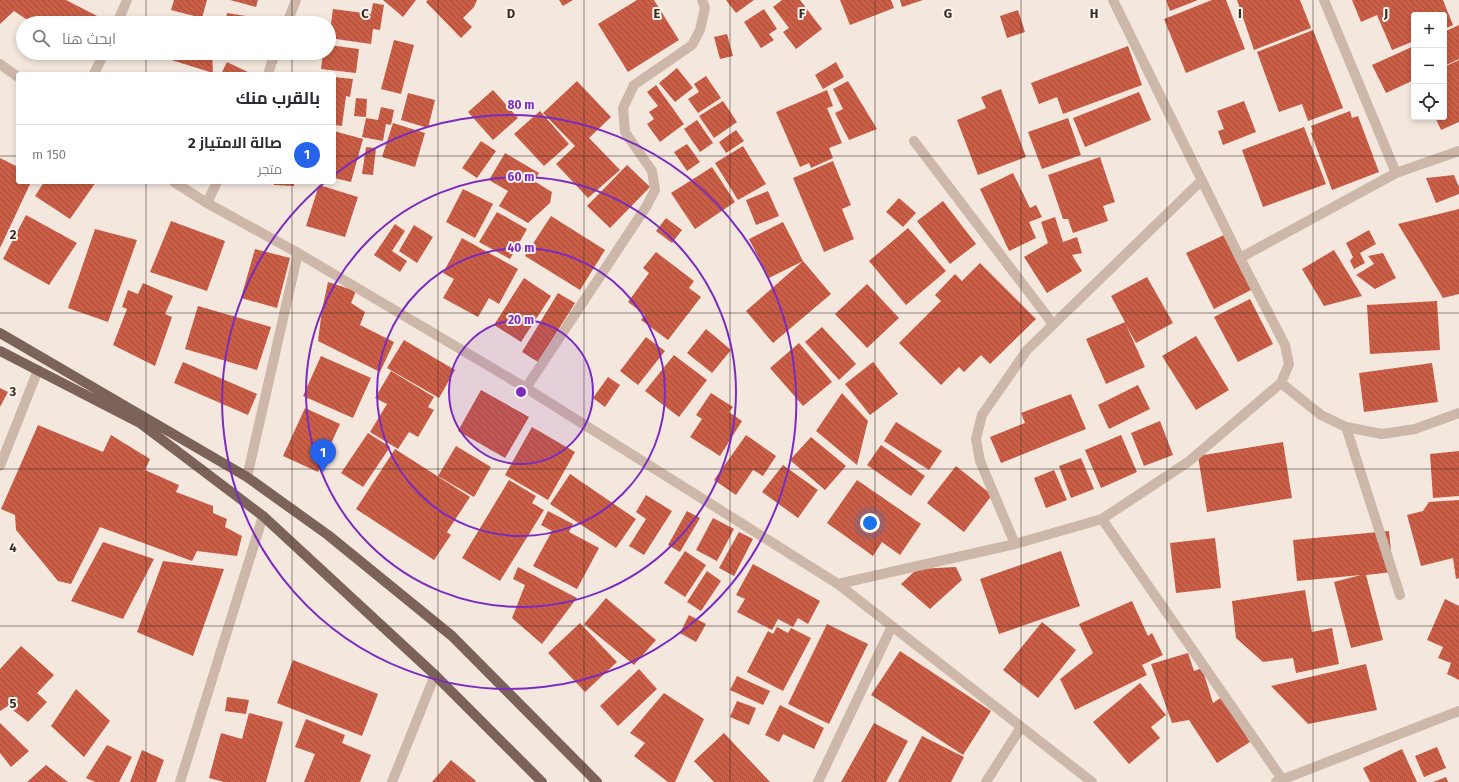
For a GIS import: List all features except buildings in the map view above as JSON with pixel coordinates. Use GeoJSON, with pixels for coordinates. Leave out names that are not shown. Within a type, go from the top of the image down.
{"type":"FeatureCollection","features":[{"type":"Feature","properties":{"kind":"main road"},"geometry":{"type":"LineString","coordinates":[[0,333],[247,477],[328,535],[452,636],[597,782]]}},
{"type":"Feature","properties":{"kind":"main road"},"geometry":{"type":"LineString","coordinates":[[0,351],[140,423],[263,516],[435,675],[542,782]]}},
{"type":"Feature","properties":{"kind":"street"},"geometry":{"type":"LineString","coordinates":[[120,16],[127,0]]}},
{"type":"Feature","properties":{"kind":"street"},"geometry":{"type":"LineString","coordinates":[[290,16],[296,0]]}},
{"type":"Feature","properties":{"kind":"street"},"geometry":{"type":"LineString","coordinates":[[526,388],[646,207],[655,190],[652,171],[625,132],[623,108],[634,85],[692,45],[702,23],[705,8],[702,0]]}},
{"type":"Feature","properties":{"kind":"street"},"geometry":{"type":"LineString","coordinates":[[838,584],[1015,544],[1102,519],[1188,462],[1281,383],[1290,364],[1285,345],[1240,258],[1113,0]]}},
{"type":"Feature","properties":{"kind":"street"},"geometry":{"type":"LineString","coordinates":[[1324,0],[1396,173]]}},
{"type":"Feature","properties":{"kind":"street"},"geometry":{"type":"LineString","coordinates":[[95,72],[101,60]]}},
{"type":"Feature","properties":{"kind":"street"},"geometry":{"type":"LineString","coordinates":[[269,72],[273,60]]}},
{"type":"Feature","properties":{"kind":"street"},"geometry":{"type":"LineString","coordinates":[[0,64],[16,76]]}},
{"type":"Feature","properties":{"kind":"street"},"geometry":{"type":"LineString","coordinates":[[914,141],[1053,324]]}},
{"type":"Feature","properties":{"kind":"street"},"geometry":{"type":"LineString","coordinates":[[1240,258],[1396,173],[1459,151]]}},
{"type":"Feature","properties":{"kind":"street"},"geometry":{"type":"LineString","coordinates":[[1015,544],[980,461],[976,439],[982,415],[1027,350],[1202,180]]}},
{"type":"Feature","properties":{"kind":"street"},"geometry":{"type":"LineString","coordinates":[[177,184],[207,203],[298,253],[526,388],[838,584],[1092,782]]}},
{"type":"Feature","properties":{"kind":"street"},"geometry":{"type":"LineString","coordinates":[[207,203],[216,184]]}},
{"type":"Feature","properties":{"kind":"street"},"geometry":{"type":"LineString","coordinates":[[247,477],[298,253]]}},
{"type":"Feature","properties":{"kind":"street"},"geometry":{"type":"LineString","coordinates":[[0,466],[38,370]]}},
{"type":"Feature","properties":{"kind":"street"},"geometry":{"type":"LineString","coordinates":[[1281,383],[1321,415],[1346,427],[1382,434],[1415,429],[1459,413]]}},
{"type":"Feature","properties":{"kind":"street"},"geometry":{"type":"LineString","coordinates":[[1346,427],[1400,595]]}},
{"type":"Feature","properties":{"kind":"street"},"geometry":{"type":"LineString","coordinates":[[180,782],[263,516]]}},
{"type":"Feature","properties":{"kind":"street"},"geometry":{"type":"LineString","coordinates":[[1102,519],[1279,780],[1459,711]]}},
{"type":"Feature","properties":{"kind":"street"},"geometry":{"type":"LineString","coordinates":[[818,782],[892,626]]}},
{"type":"Feature","properties":{"kind":"street"},"geometry":{"type":"LineString","coordinates":[[392,782],[435,675]]}},
{"type":"Feature","properties":{"kind":"street"},"geometry":{"type":"LineString","coordinates":[[986,782],[1021,727]]}},
{"type":"Feature","properties":{"kind":"place","name":"صالة الامتياز 2"},"geometry":{"type":"Point","coordinates":[323,472]}}]}
